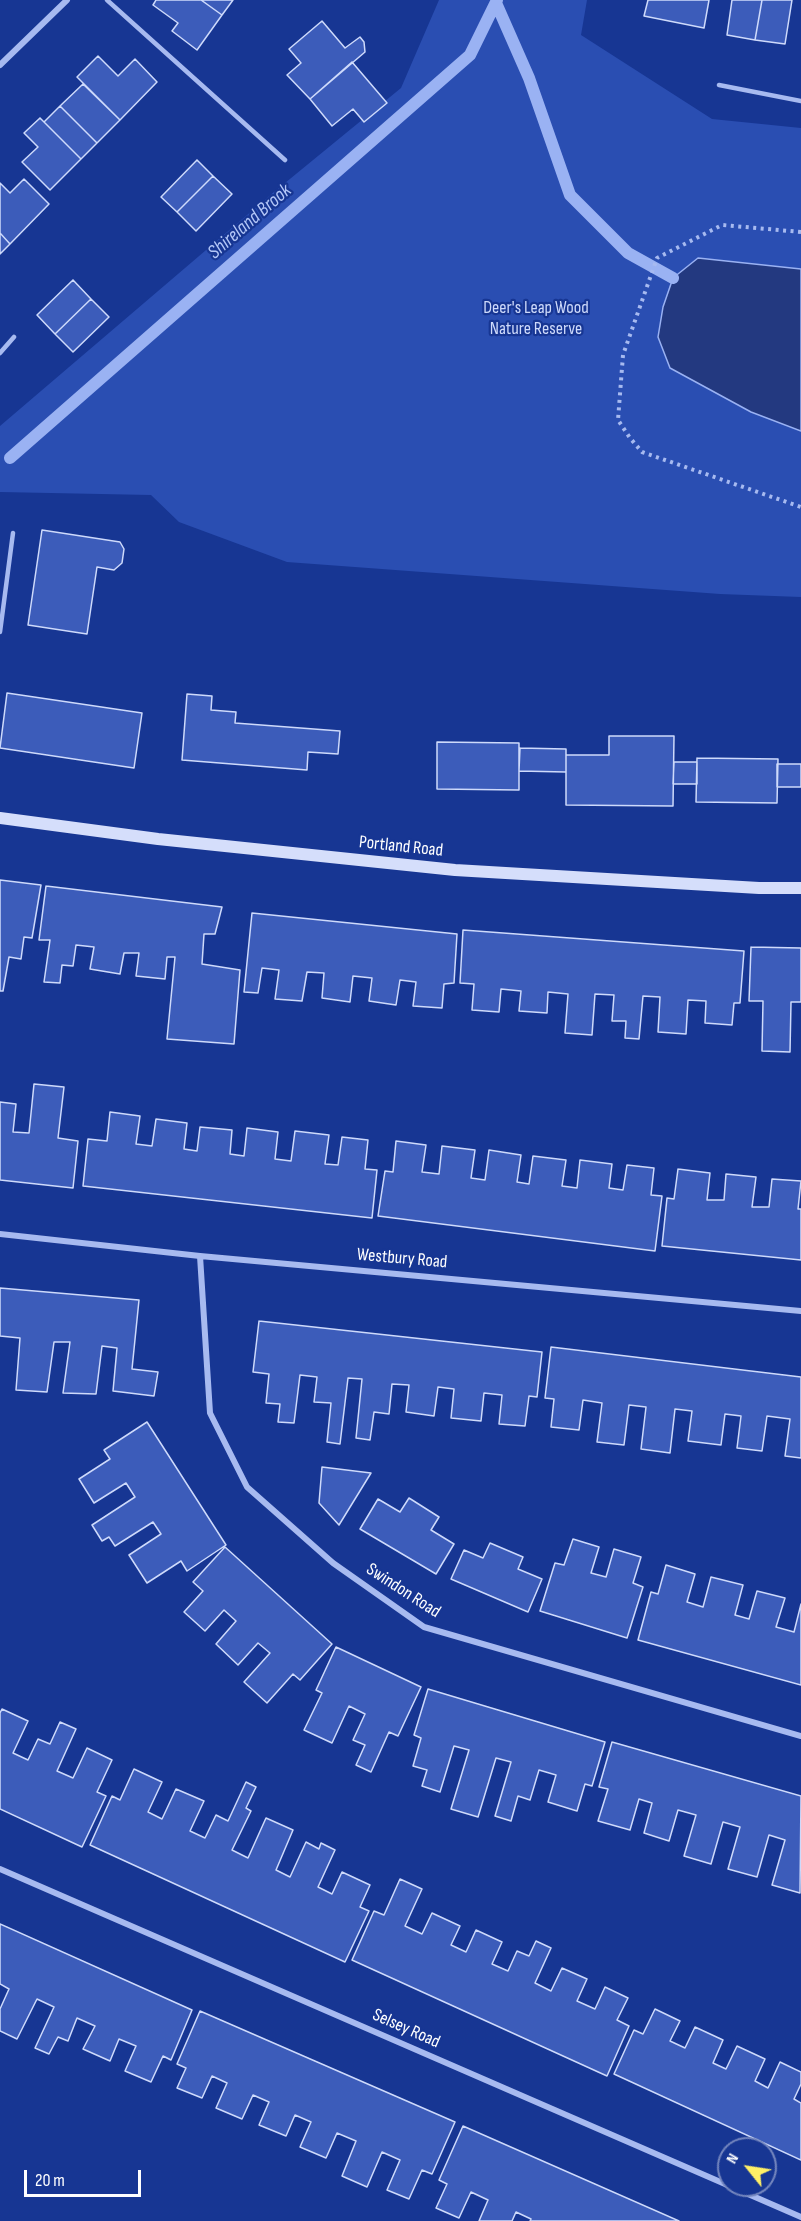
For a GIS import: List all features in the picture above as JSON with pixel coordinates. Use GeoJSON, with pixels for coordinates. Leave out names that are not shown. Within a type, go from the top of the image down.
{"type":"FeatureCollection","features":[{"type":"Feature","properties":{"kind":"main road","name":"Portland Road"},"geometry":{"type":"LineString","coordinates":[[0,818],[158,839],[455,870],[747,887],[801,888]]}},
{"type":"Feature","properties":{"kind":"street"},"geometry":{"type":"LineString","coordinates":[[0,65],[67,0]]}},
{"type":"Feature","properties":{"kind":"street","name":"Westbury Road"},"geometry":{"type":"LineString","coordinates":[[0,1234],[200,1256],[801,1311]]}},
{"type":"Feature","properties":{"kind":"street","name":"Swindon Road"},"geometry":{"type":"LineString","coordinates":[[200,1256],[210,1413],[247,1487],[333,1563],[424,1627],[801,1736]]}},
{"type":"Feature","properties":{"kind":"street","name":"Selsey Road"},"geometry":{"type":"LineString","coordinates":[[0,1869],[801,2217]]}},
{"type":"Feature","properties":{"kind":"lane"},"geometry":{"type":"LineString","coordinates":[[107,0],[285,160]]}},
{"type":"Feature","properties":{"kind":"lane"},"geometry":{"type":"LineString","coordinates":[[719,85],[801,101]]}},
{"type":"Feature","properties":{"kind":"lane"},"geometry":{"type":"LineString","coordinates":[[0,353],[14,337]]}},
{"type":"Feature","properties":{"kind":"lane"},"geometry":{"type":"LineString","coordinates":[[0,632],[13,533]]}},
{"type":"Feature","properties":{"kind":"lane"},"geometry":{"type":"LineString","coordinates":[[0,579],[7,579]]}},
{"type":"Feature","properties":{"kind":"path"},"geometry":{"type":"LineString","coordinates":[[801,232],[722,225],[657,258],[623,355],[618,420],[642,452],[801,507]]}},
{"type":"Feature","properties":{"kind":"green space","name":"Deer's Leap Wood Nature Reserve"},"geometry":{"type":"Polygon","coordinates":[[[439,0],[587,0],[581,35],[712,119],[801,128],[801,597],[720,594],[287,562],[179,522],[151,495],[0,492],[0,426],[274,192],[401,88],[439,0]]]}},
{"type":"Feature","properties":{"kind":"shaded area"},"geometry":{"type":"Polygon","coordinates":[[[698,258],[801,269],[801,431],[751,412],[670,368],[658,337],[663,307],[673,278],[698,258]]]}},
{"type":"Feature","properties":{"kind":"building"},"geometry":{"type":"Polygon","coordinates":[[[156,0],[201,0],[222,15],[197,50],[172,31],[178,23],[153,5],[156,0]]]}},
{"type":"Feature","properties":{"kind":"building"},"geometry":{"type":"Polygon","coordinates":[[[201,0],[233,0],[222,15],[201,0]]]}},
{"type":"Feature","properties":{"kind":"building"},"geometry":{"type":"Polygon","coordinates":[[[648,0],[709,0],[704,28],[644,16],[648,0]]]}},
{"type":"Feature","properties":{"kind":"building"},"geometry":{"type":"Polygon","coordinates":[[[732,0],[762,0],[755,40],[727,35],[732,0]]]}},
{"type":"Feature","properties":{"kind":"building"},"geometry":{"type":"Polygon","coordinates":[[[762,0],[792,0],[785,44],[755,40],[762,0]]]}},
{"type":"Feature","properties":{"kind":"building"},"geometry":{"type":"Polygon","coordinates":[[[322,21],[345,48],[360,37],[364,42],[365,52],[310,99],[287,75],[301,63],[289,49],[322,21]]]}},
{"type":"Feature","properties":{"kind":"building"},"geometry":{"type":"Polygon","coordinates":[[[98,56],[118,76],[135,59],[157,82],[120,120],[77,77],[98,56]]]}},
{"type":"Feature","properties":{"kind":"building"},"geometry":{"type":"Polygon","coordinates":[[[352,62],[387,103],[364,122],[353,109],[332,126],[310,99],[352,62]]]}},
{"type":"Feature","properties":{"kind":"building"},"geometry":{"type":"Polygon","coordinates":[[[83,84],[120,120],[97,143],[60,106],[83,84]]]}},
{"type":"Feature","properties":{"kind":"building"},"geometry":{"type":"Polygon","coordinates":[[[60,106],[97,143],[81,159],[44,122],[60,106]]]}},
{"type":"Feature","properties":{"kind":"building"},"geometry":{"type":"Polygon","coordinates":[[[40,118],[81,159],[50,190],[22,162],[38,147],[24,133],[40,118]]]}},
{"type":"Feature","properties":{"kind":"building"},"geometry":{"type":"Polygon","coordinates":[[[197,160],[213,176],[177,212],[161,197],[197,160]]]}},
{"type":"Feature","properties":{"kind":"building"},"geometry":{"type":"Polygon","coordinates":[[[213,176],[232,194],[196,231],[177,212],[213,176]]]}},
{"type":"Feature","properties":{"kind":"building"},"geometry":{"type":"Polygon","coordinates":[[[24,179],[49,204],[10,244],[0,233],[0,183],[10,193],[24,179]]]}},
{"type":"Feature","properties":{"kind":"building"},"geometry":{"type":"Polygon","coordinates":[[[0,233],[10,244],[0,254],[0,233]]]}},
{"type":"Feature","properties":{"kind":"building"},"geometry":{"type":"Polygon","coordinates":[[[73,280],[91,299],[55,334],[37,315],[73,280]]]}},
{"type":"Feature","properties":{"kind":"building"},"geometry":{"type":"Polygon","coordinates":[[[91,299],[109,317],[73,352],[55,334],[91,299]]]}},
{"type":"Feature","properties":{"kind":"building"},"geometry":{"type":"Polygon","coordinates":[[[42,530],[120,542],[124,549],[122,563],[114,570],[97,567],[87,634],[28,625],[42,530]]]}},
{"type":"Feature","properties":{"kind":"building"},"geometry":{"type":"Polygon","coordinates":[[[7,693],[142,713],[134,768],[0,748],[7,693]]]}},
{"type":"Feature","properties":{"kind":"building"},"geometry":{"type":"Polygon","coordinates":[[[187,694],[212,696],[211,710],[236,712],[235,723],[340,731],[338,754],[308,752],[307,770],[182,760],[187,694]]]}},
{"type":"Feature","properties":{"kind":"building"},"geometry":{"type":"Polygon","coordinates":[[[609,736],[674,736],[673,806],[566,805],[566,755],[609,755],[609,736]]]}},
{"type":"Feature","properties":{"kind":"building"},"geometry":{"type":"Polygon","coordinates":[[[437,742],[519,743],[519,790],[437,789],[437,742]]]}},
{"type":"Feature","properties":{"kind":"building"},"geometry":{"type":"Polygon","coordinates":[[[520,748],[566,749],[566,772],[519,771],[520,748]]]}},
{"type":"Feature","properties":{"kind":"building"},"geometry":{"type":"Polygon","coordinates":[[[697,758],[778,759],[777,803],[696,802],[697,758]]]}},
{"type":"Feature","properties":{"kind":"building"},"geometry":{"type":"Polygon","coordinates":[[[674,762],[697,762],[697,784],[673,784],[674,762]]]}},
{"type":"Feature","properties":{"kind":"building"},"geometry":{"type":"Polygon","coordinates":[[[777,764],[801,764],[801,787],[777,787],[777,764]]]}},
{"type":"Feature","properties":{"kind":"building"},"geometry":{"type":"Polygon","coordinates":[[[0,880],[41,885],[32,938],[24,937],[21,959],[9,957],[3,991],[0,991],[0,880]]]}},
{"type":"Feature","properties":{"kind":"building"},"geometry":{"type":"Polygon","coordinates":[[[46,886],[222,907],[215,934],[204,934],[202,964],[240,970],[234,1044],[167,1039],[175,957],[167,957],[165,979],[136,976],[139,953],[124,953],[120,974],[90,969],[94,947],[76,945],[73,966],[62,965],[60,983],[44,982],[50,940],[39,940],[46,886]]]}},
{"type":"Feature","properties":{"kind":"building"},"geometry":{"type":"Polygon","coordinates":[[[252,913],[457,934],[454,983],[444,984],[442,1008],[413,1006],[416,982],[400,980],[396,1005],[369,1001],[372,978],[353,976],[350,1002],[322,998],[324,973],[307,972],[302,1001],[275,999],[279,970],[262,968],[258,993],[244,992],[252,913]]]}},
{"type":"Feature","properties":{"kind":"building"},"geometry":{"type":"Polygon","coordinates":[[[463,930],[744,951],[740,1003],[734,1003],[732,1025],[705,1023],[706,1001],[688,1000],[686,1034],[658,1032],[660,997],[643,996],[639,1039],[625,1038],[626,1021],[612,1021],[614,995],[595,994],[592,1035],[565,1033],[568,994],[548,992],[547,1013],[519,1011],[521,991],[501,989],[499,1012],[472,1010],[474,984],[460,983],[463,930]]]}},
{"type":"Feature","properties":{"kind":"building"},"geometry":{"type":"Polygon","coordinates":[[[751,947],[801,948],[801,1002],[791,1002],[790,1052],[762,1051],[763,1001],[749,1001],[751,947]]]}},
{"type":"Feature","properties":{"kind":"building"},"geometry":{"type":"Polygon","coordinates":[[[34,1084],[64,1087],[58,1138],[78,1141],[73,1188],[0,1180],[0,1102],[16,1104],[13,1132],[29,1133],[34,1084]]]}},
{"type":"Feature","properties":{"kind":"building"},"geometry":{"type":"Polygon","coordinates":[[[110,1112],[140,1116],[136,1144],[152,1146],[156,1119],[187,1123],[184,1149],[197,1151],[200,1127],[232,1130],[230,1154],[244,1156],[247,1128],[278,1132],[275,1159],[291,1161],[295,1131],[329,1135],[325,1164],[338,1165],[342,1137],[368,1140],[365,1169],[377,1170],[372,1218],[83,1186],[88,1139],[107,1141],[110,1112]]]}},
{"type":"Feature","properties":{"kind":"building"},"geometry":{"type":"Polygon","coordinates":[[[396,1141],[426,1145],[422,1172],[439,1174],[442,1146],[475,1150],[471,1178],[485,1180],[489,1150],[521,1155],[517,1182],[529,1184],[533,1156],[566,1160],[562,1186],[577,1188],[580,1160],[612,1164],[609,1188],[623,1190],[627,1165],[654,1168],[651,1195],[662,1196],[655,1251],[378,1216],[385,1171],[393,1172],[396,1141]]]}},
{"type":"Feature","properties":{"kind":"building"},"geometry":{"type":"Polygon","coordinates":[[[678,1169],[710,1173],[707,1200],[724,1200],[726,1174],[756,1177],[752,1207],[769,1207],[772,1179],[801,1181],[798,1209],[801,1209],[801,1260],[662,1246],[667,1198],[674,1199],[678,1169]]]}},
{"type":"Feature","properties":{"kind":"building"},"geometry":{"type":"Polygon","coordinates":[[[0,1288],[139,1300],[132,1369],[158,1372],[154,1396],[113,1391],[117,1348],[102,1346],[96,1394],[63,1393],[70,1342],[54,1342],[47,1392],[16,1390],[20,1338],[0,1336],[0,1288]]]}},
{"type":"Feature","properties":{"kind":"building"},"geometry":{"type":"Polygon","coordinates":[[[259,1321],[542,1352],[537,1397],[529,1396],[525,1426],[499,1424],[502,1395],[484,1393],[481,1421],[451,1418],[454,1389],[438,1387],[434,1416],[406,1412],[409,1385],[392,1384],[389,1414],[374,1412],[370,1440],[356,1438],[362,1379],[348,1378],[340,1444],[327,1442],[331,1403],[314,1402],[317,1377],[300,1375],[294,1423],[278,1422],[280,1404],[266,1403],[269,1374],[253,1372],[259,1321]]]}},
{"type":"Feature","properties":{"kind":"building"},"geometry":{"type":"Polygon","coordinates":[[[551,1347],[801,1377],[801,1458],[785,1456],[790,1419],[767,1416],[762,1451],[737,1448],[741,1416],[725,1414],[721,1445],[688,1441],[692,1411],[675,1409],[670,1453],[641,1449],[646,1407],[629,1405],[624,1445],[597,1442],[602,1403],[583,1400],[579,1430],[551,1427],[554,1399],[545,1398],[551,1347]]]}},
{"type":"Feature","properties":{"kind":"building"},"geometry":{"type":"Polygon","coordinates":[[[147,1422],[226,1545],[187,1571],[181,1561],[147,1583],[129,1555],[161,1534],[153,1522],[115,1546],[109,1537],[102,1541],[92,1525],[135,1497],[126,1483],[94,1503],[79,1479],[110,1459],[104,1450],[147,1422]]]}},
{"type":"Feature","properties":{"kind":"building"},"geometry":{"type":"Polygon","coordinates":[[[322,1467],[371,1473],[339,1525],[319,1503],[322,1467]]]}},
{"type":"Feature","properties":{"kind":"building"},"geometry":{"type":"Polygon","coordinates":[[[409,1498],[439,1517],[431,1530],[454,1544],[436,1574],[360,1529],[378,1499],[400,1512],[409,1498]]]}},
{"type":"Feature","properties":{"kind":"building"},"geometry":{"type":"Polygon","coordinates":[[[573,1539],[599,1547],[591,1573],[606,1577],[614,1549],[641,1557],[633,1583],[643,1587],[627,1638],[540,1611],[555,1563],[564,1565],[573,1539]]]}},
{"type":"Feature","properties":{"kind":"building"},"geometry":{"type":"Polygon","coordinates":[[[490,1543],[523,1557],[518,1569],[542,1579],[528,1612],[451,1579],[464,1550],[483,1558],[490,1543]]]}},
{"type":"Feature","properties":{"kind":"building"},"geometry":{"type":"Polygon","coordinates":[[[225,1547],[332,1644],[300,1680],[293,1674],[267,1703],[244,1682],[270,1653],[258,1643],[238,1665],[216,1644],[236,1621],[224,1610],[205,1631],[184,1612],[203,1591],[193,1582],[225,1547]]]}},
{"type":"Feature","properties":{"kind":"building"},"geometry":{"type":"Polygon","coordinates":[[[666,1565],[695,1574],[687,1602],[703,1607],[711,1577],[743,1585],[735,1615],[749,1619],[757,1591],[785,1598],[776,1627],[794,1632],[801,1604],[801,1685],[638,1640],[651,1592],[658,1594],[666,1565]]]}},
{"type":"Feature","properties":{"kind":"building"},"geometry":{"type":"Polygon","coordinates":[[[336,1647],[421,1687],[398,1736],[389,1732],[371,1772],[356,1765],[365,1745],[353,1740],[365,1714],[349,1706],[332,1743],[304,1730],[322,1693],[316,1690],[336,1647]]]}},
{"type":"Feature","properties":{"kind":"building"},"geometry":{"type":"Polygon","coordinates":[[[428,1689],[605,1742],[592,1786],[585,1784],[577,1811],[548,1802],[556,1775],[539,1770],[530,1800],[518,1796],[511,1821],[495,1816],[511,1762],[496,1758],[478,1817],[451,1809],[469,1750],[454,1746],[440,1792],[422,1786],[427,1770],[413,1766],[421,1738],[414,1735],[428,1689]]]}},
{"type":"Feature","properties":{"kind":"building"},"geometry":{"type":"Polygon","coordinates":[[[2,1709],[28,1721],[13,1753],[28,1760],[38,1739],[50,1744],[60,1722],[76,1729],[57,1771],[73,1778],[87,1748],[112,1760],[97,1792],[106,1796],[82,1847],[0,1809],[0,1713],[2,1709]]]}},
{"type":"Feature","properties":{"kind":"building"},"geometry":{"type":"Polygon","coordinates":[[[612,1742],[801,1796],[800,1893],[772,1885],[785,1840],[769,1835],[757,1877],[728,1869],[740,1827],[723,1822],[711,1864],[684,1856],[696,1815],[678,1810],[669,1841],[644,1833],[652,1803],[639,1799],[630,1830],[598,1821],[608,1789],[599,1787],[612,1742]]]}},
{"type":"Feature","properties":{"kind":"building"},"geometry":{"type":"Polygon","coordinates":[[[134,1769],[162,1782],[148,1812],[162,1819],[176,1789],[204,1801],[190,1831],[205,1838],[216,1815],[228,1821],[246,1782],[256,1787],[246,1808],[251,1811],[232,1850],[248,1858],[266,1818],[293,1830],[276,1870],[290,1877],[306,1842],[319,1849],[321,1843],[335,1850],[318,1887],[332,1894],[342,1872],[370,1885],[360,1907],[369,1911],[345,1962],[90,1845],[112,1796],[120,1800],[134,1769]]]}},
{"type":"Feature","properties":{"kind":"building"},"geometry":{"type":"Polygon","coordinates":[[[400,1879],[422,1889],[405,1926],[422,1934],[432,1913],[460,1926],[451,1945],[466,1952],[476,1930],[502,1942],[492,1964],[508,1971],[517,1951],[529,1956],[536,1941],[551,1948],[535,1983],[551,1991],[562,1968],[587,1979],[577,2001],[595,2009],[605,1987],[628,1998],[617,2020],[629,2026],[607,2076],[352,1960],[374,1911],[384,1915],[400,1879]]]}},
{"type":"Feature","properties":{"kind":"building"},"geometry":{"type":"Polygon","coordinates":[[[0,1924],[192,2010],[171,2060],[163,2056],[151,2082],[125,2071],[136,2046],[119,2039],[110,2061],[83,2049],[95,2026],[77,2018],[68,2041],[58,2037],[49,2054],[35,2048],[54,2007],[37,1999],[17,2039],[0,2031],[0,2009],[9,1989],[0,1984],[0,1924]]]}},
{"type":"Feature","properties":{"kind":"building"},"geometry":{"type":"Polygon","coordinates":[[[655,2009],[680,2021],[670,2041],[685,2048],[695,2027],[723,2040],[713,2063],[726,2069],[737,2046],[765,2059],[755,2081],[768,2088],[780,2062],[801,2072],[801,2084],[794,2099],[801,2103],[801,2160],[777,2149],[777,2137],[751,2137],[614,2074],[634,2030],[643,2034],[655,2009]]]}},
{"type":"Feature","properties":{"kind":"building"},"geometry":{"type":"Polygon","coordinates":[[[200,2011],[455,2122],[432,2174],[422,2170],[409,2199],[387,2190],[400,2160],[382,2152],[367,2187],[342,2176],[356,2141],[337,2133],[326,2158],[300,2147],[311,2122],[295,2115],[286,2136],[259,2125],[269,2102],[253,2095],[242,2119],[216,2108],[227,2083],[212,2076],[202,2098],[177,2088],[186,2068],[177,2064],[200,2011]]]}},
{"type":"Feature","properties":{"kind":"building"},"geometry":{"type":"Polygon","coordinates":[[[463,2126],[679,2221],[530,2221],[531,2219],[516,2212],[512,2221],[479,2221],[488,2200],[471,2192],[459,2218],[436,2208],[447,2184],[439,2180],[463,2126]]]}},
{"type":"Feature","properties":{"kind":"waterway","name":"Shireland Brook"},"geometry":{"type":"LineString","coordinates":[[10,458],[470,55],[497,0]]}},
{"type":"Feature","properties":{"kind":"waterway"},"geometry":{"type":"LineString","coordinates":[[496,3],[529,78],[570,195],[628,253],[673,278]]}}]}
